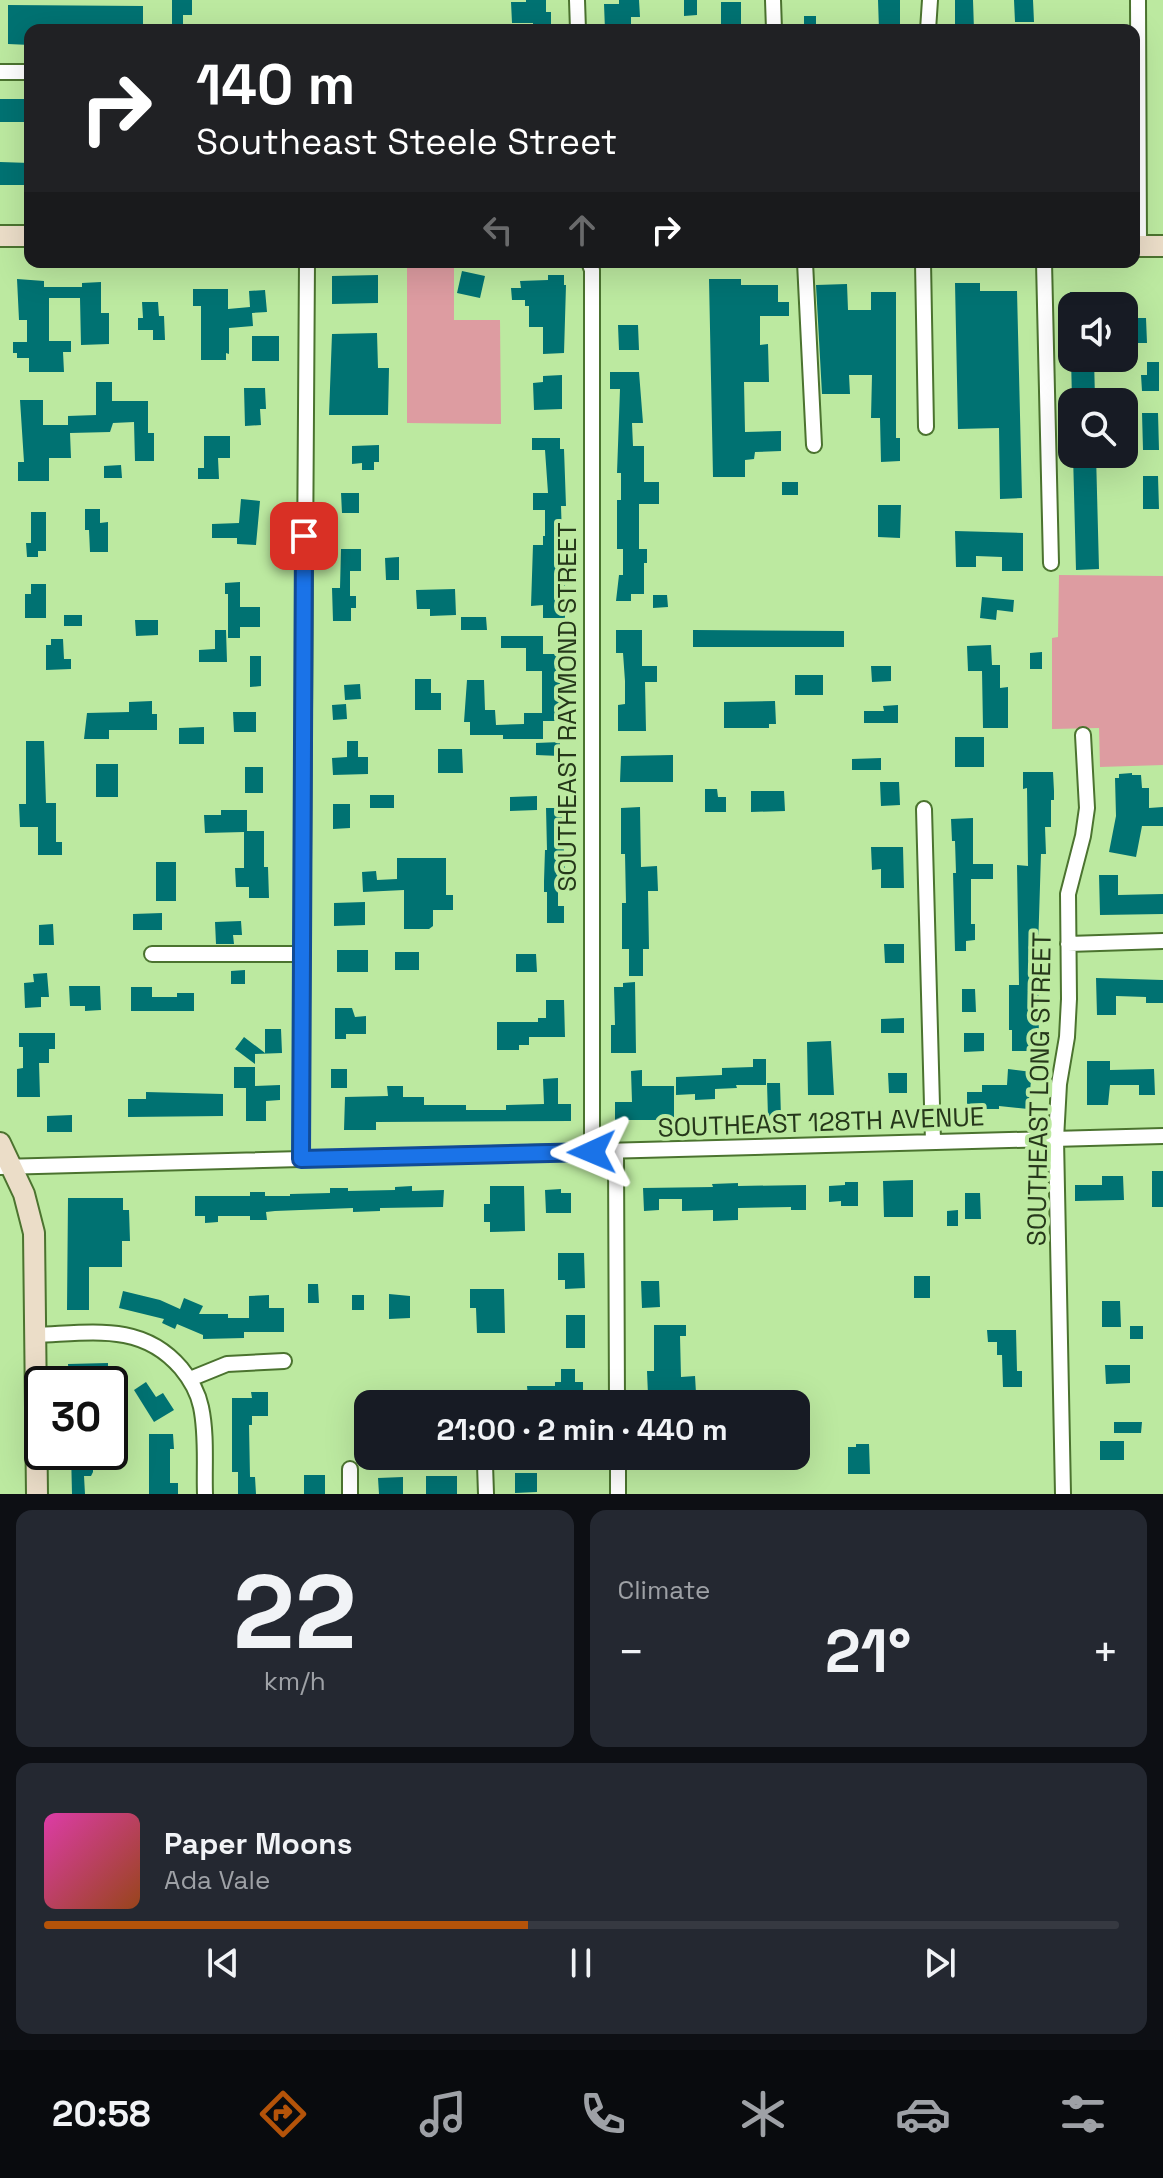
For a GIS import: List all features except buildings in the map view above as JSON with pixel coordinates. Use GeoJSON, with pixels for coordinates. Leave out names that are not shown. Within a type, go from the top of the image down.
{"type":"FeatureCollection","features":[{"type":"Feature","properties":{"kind":"street"},"geometry":{"type":"LineString","coordinates":[[577,0],[578,24]]}},
{"type":"Feature","properties":{"kind":"street"},"geometry":{"type":"LineString","coordinates":[[773,0],[774,24]]}},
{"type":"Feature","properties":{"kind":"street"},"geometry":{"type":"LineString","coordinates":[[928,24],[930,0]]}},
{"type":"Feature","properties":{"kind":"street"},"geometry":{"type":"LineString","coordinates":[[1138,0],[1138,24]]}},
{"type":"Feature","properties":{"kind":"street"},"geometry":{"type":"LineString","coordinates":[[0,72],[24,72]]}},
{"type":"Feature","properties":{"kind":"street"},"geometry":{"type":"LineString","coordinates":[[0,236],[24,236]]}},
{"type":"Feature","properties":{"kind":"street"},"geometry":{"type":"LineString","coordinates":[[1140,246],[1163,246]]}},
{"type":"Feature","properties":{"kind":"street"},"geometry":{"type":"LineString","coordinates":[[301,1159],[307,268]]}},
{"type":"Feature","properties":{"kind":"street","name":"SOUTHEAST RAYMOND STREET"},"geometry":{"type":"LineString","coordinates":[[591,268],[592,1152]]}},
{"type":"Feature","properties":{"kind":"street"},"geometry":{"type":"LineString","coordinates":[[805,268],[814,445]]}},
{"type":"Feature","properties":{"kind":"street"},"geometry":{"type":"LineString","coordinates":[[923,268],[926,427]]}},
{"type":"Feature","properties":{"kind":"street"},"geometry":{"type":"LineString","coordinates":[[1044,268],[1051,563]]}},
{"type":"Feature","properties":{"kind":"street","name":"SOUTHEAST LONG STREET"},"geometry":{"type":"LineString","coordinates":[[1063,1494],[1056,1139],[1059,1084],[1067,1037],[1068,894],[1087,808],[1083,735]]}},
{"type":"Feature","properties":{"kind":"street"},"geometry":{"type":"LineString","coordinates":[[924,809],[933,1142]]}},
{"type":"Feature","properties":{"kind":"street"},"geometry":{"type":"LineString","coordinates":[[1068,944],[1163,941]]}},
{"type":"Feature","properties":{"kind":"street"},"geometry":{"type":"LineString","coordinates":[[152,954],[301,954]]}},
{"type":"Feature","properties":{"kind":"street","name":"SOUTHEAST 128TH AVENUE"},"geometry":{"type":"LineString","coordinates":[[6,1166],[1163,1136]]}},
{"type":"Feature","properties":{"kind":"street"},"geometry":{"type":"LineString","coordinates":[[0,1143],[6,1166],[24,1194],[34,1233],[37,1494]]}},
{"type":"Feature","properties":{"kind":"street"},"geometry":{"type":"LineString","coordinates":[[616,1152],[617,1390]]}},
{"type":"Feature","properties":{"kind":"street"},"geometry":{"type":"LineString","coordinates":[[36,1335],[101,1333],[139,1338],[164,1351],[190,1379],[201,1404],[205,1494]]}},
{"type":"Feature","properties":{"kind":"street"},"geometry":{"type":"LineString","coordinates":[[190,1379],[241,1361],[284,1361]]}},
{"type":"Feature","properties":{"kind":"street"},"geometry":{"type":"LineString","coordinates":[[350,1469],[350,1494]]}},
{"type":"Feature","properties":{"kind":"street"},"geometry":{"type":"LineString","coordinates":[[485,1470],[486,1494]]}},
{"type":"Feature","properties":{"kind":"street"},"geometry":{"type":"LineString","coordinates":[[618,1470],[618,1494]]}},
{"type":"Feature","properties":{"kind":"shaded area"},"geometry":{"type":"Polygon","coordinates":[[[407,268],[454,268],[454,320],[500,320],[501,424],[407,423],[407,268]]]}},
{"type":"Feature","properties":{"kind":"shaded area"},"geometry":{"type":"Polygon","coordinates":[[[1059,575],[1163,576],[1163,765],[1100,767],[1099,728],[1052,729],[1052,638],[1058,637],[1059,575]]]}},
{"type":"Feature","properties":{"kind":"route"},"geometry":{"type":"LineString","coordinates":[[304,536],[301,1159],[592,1152]]}}]}
